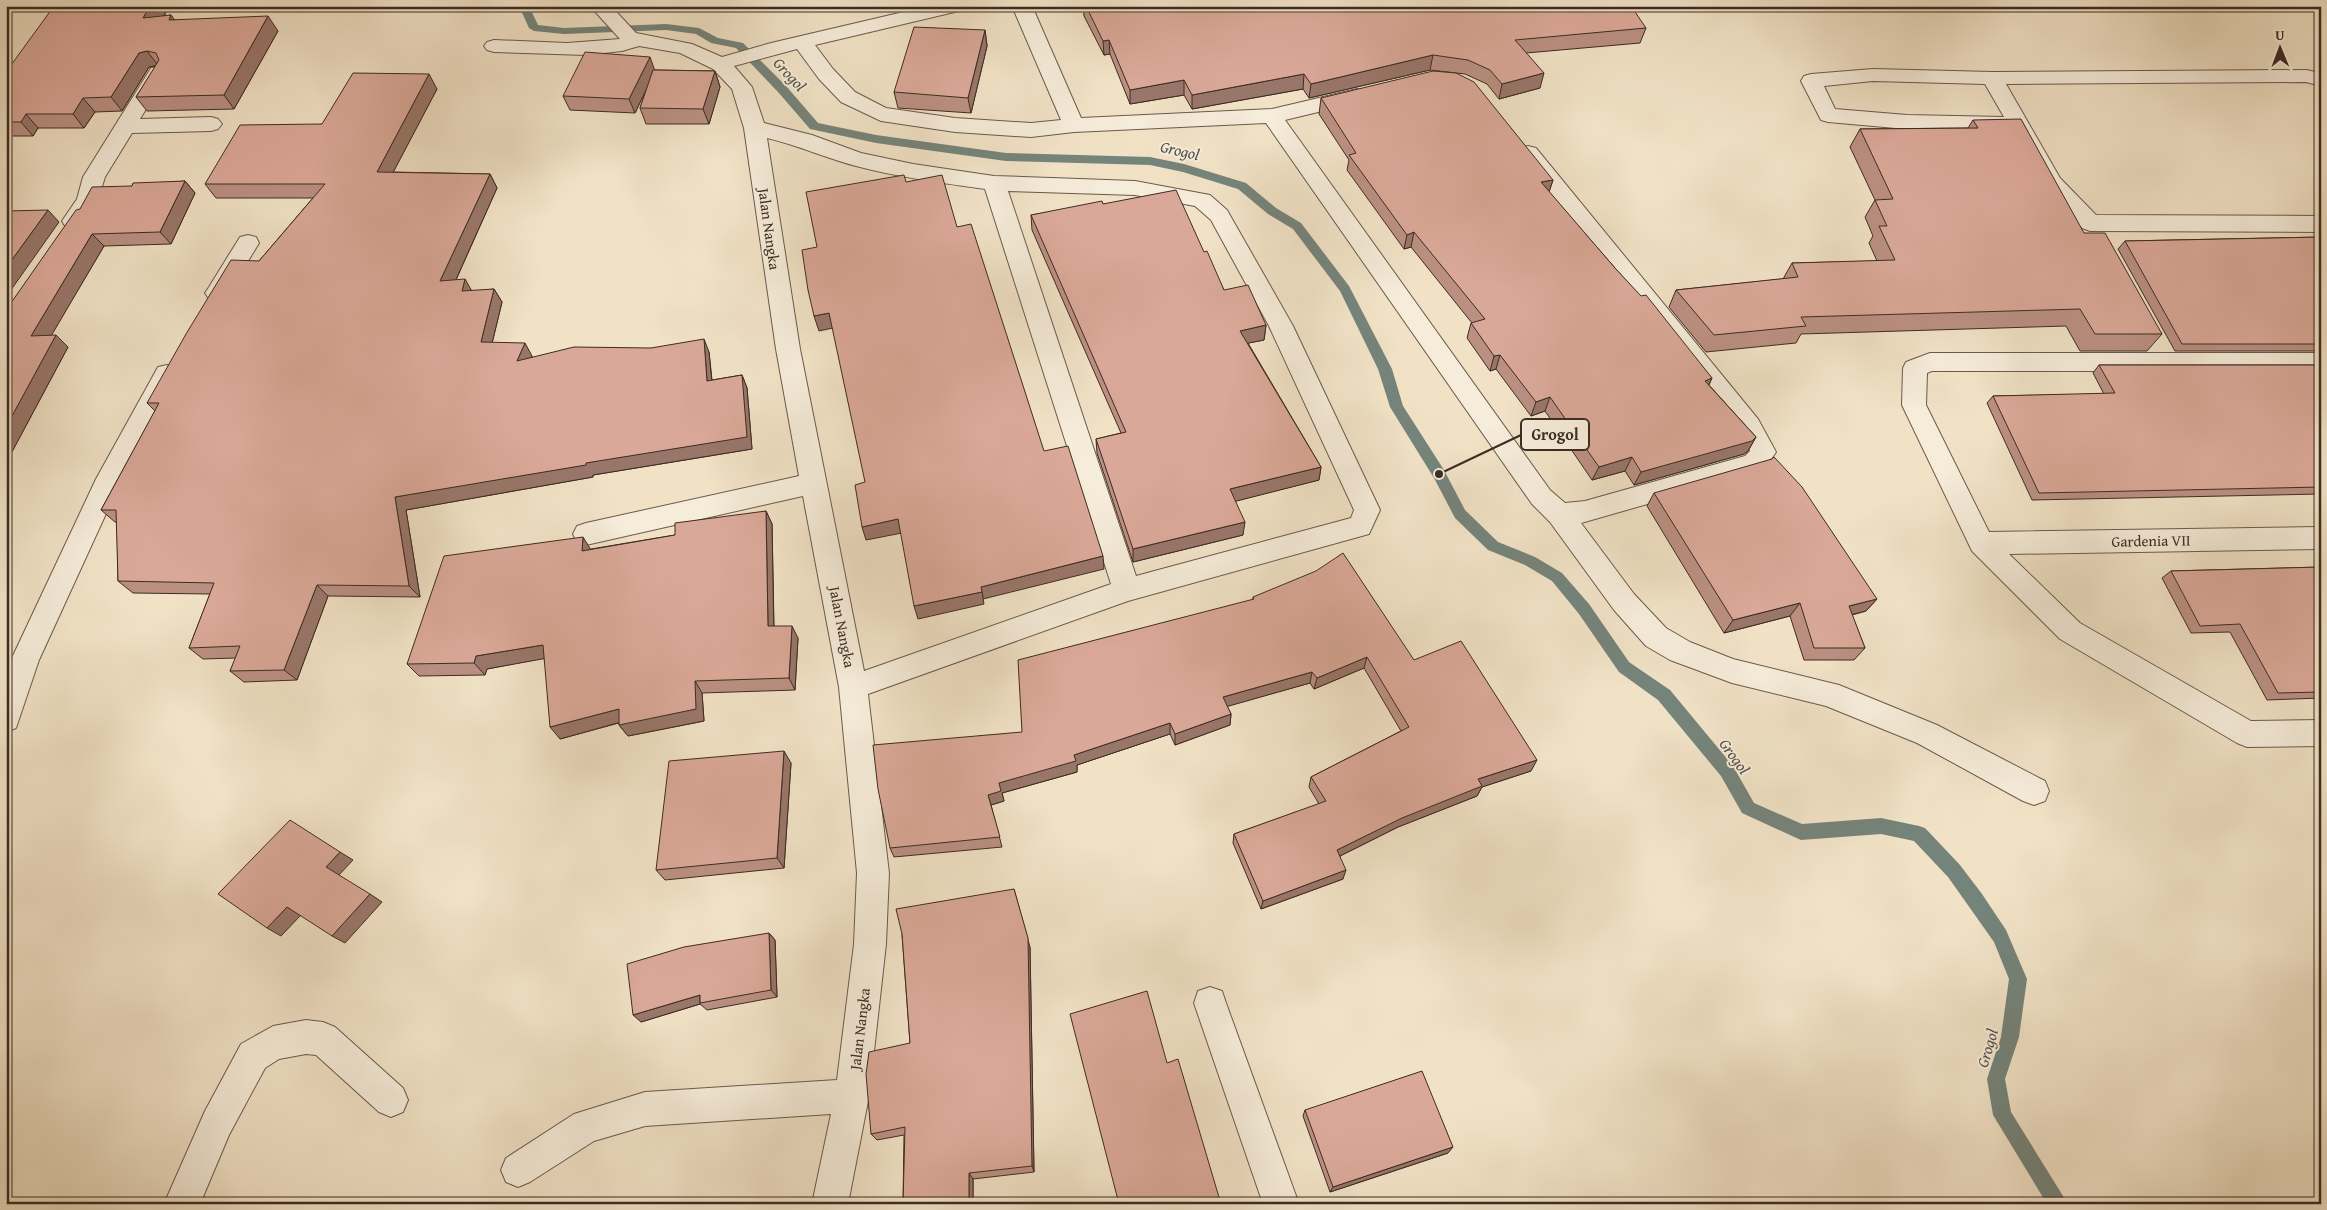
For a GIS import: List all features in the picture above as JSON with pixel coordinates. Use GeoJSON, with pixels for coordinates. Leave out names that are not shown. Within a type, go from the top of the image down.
{"type":"FeatureCollection","features":[{"type":"Feature","properties":{"kind":"street"},"geometry":{"type":"LineString","coordinates":[[494,46],[532,48],[613,46],[634,39],[685,48],[728,61],[771,49],[956,6]]}},
{"type":"Feature","properties":{"kind":"street"},"geometry":{"type":"LineString","coordinates":[[1022,6],[1074,125]]}},
{"type":"Feature","properties":{"kind":"street"},"geometry":{"type":"LineString","coordinates":[[602,8],[634,39]]}},
{"type":"Feature","properties":{"kind":"street"},"geometry":{"type":"LineString","coordinates":[[802,42],[826,74],[848,97],[881,114],[955,125],[1031,130],[1074,125],[1272,116],[1374,92]]}},
{"type":"Feature","properties":{"kind":"street","name":"Jalan Nangka"},"geometry":{"type":"LineString","coordinates":[[728,61],[742,87],[755,128],[788,349],[854,687],[873,873],[870,944],[852,1096],[830,1204]]}},
{"type":"Feature","properties":{"kind":"street"},"geometry":{"type":"LineString","coordinates":[[63,235],[88,201],[94,177],[158,73]]}},
{"type":"Feature","properties":{"kind":"street"},"geometry":{"type":"LineString","coordinates":[[2019,125],[1907,122],[1828,115],[1811,82],[1873,75],[1992,78],[2306,76],[2321,80]]}},
{"type":"Feature","properties":{"kind":"street"},"geometry":{"type":"LineString","coordinates":[[1992,78],[2052,183],[2094,232],[2321,224]]}},
{"type":"Feature","properties":{"kind":"street"},"geometry":{"type":"LineString","coordinates":[[1272,116],[1541,497],[1559,514],[1624,602],[1656,637],[1680,651],[1732,671],[1829,694],[1927,734],[2034,791]]}},
{"type":"Feature","properties":{"kind":"street"},"geometry":{"type":"LineString","coordinates":[[127,126],[211,124]]}},
{"type":"Feature","properties":{"kind":"street"},"geometry":{"type":"LineString","coordinates":[[755,128],[804,140],[857,159],[914,171],[994,183],[1135,188],[1202,200],[1219,215],[1281,326],[1365,503],[1366,516],[1360,526],[1127,590],[854,687]]}},
{"type":"Feature","properties":{"kind":"street"},"geometry":{"type":"LineString","coordinates":[[1516,137],[1749,426],[1763,452],[1754,464],[1585,512],[1559,514]]}},
{"type":"Feature","properties":{"kind":"street"},"geometry":{"type":"LineString","coordinates":[[994,183],[1127,590]]}},
{"type":"Feature","properties":{"kind":"street"},"geometry":{"type":"LineString","coordinates":[[202,316],[248,243]]}},
{"type":"Feature","properties":{"kind":"street"},"geometry":{"type":"LineString","coordinates":[[2321,362],[2162,353],[1930,362],[1915,368],[1914,405],[1981,543],[2070,631],[2247,734],[2321,733]]}},
{"type":"Feature","properties":{"kind":"street"},"geometry":{"type":"LineString","coordinates":[[6,719],[16,660],[109,478],[177,357]]}},
{"type":"Feature","properties":{"kind":"street"},"geometry":{"type":"LineString","coordinates":[[586,534],[814,483]]}},
{"type":"Feature","properties":{"kind":"street","name":"Gardenia VII"},"geometry":{"type":"LineString","coordinates":[[1981,543],[2321,538]]}},
{"type":"Feature","properties":{"kind":"street"},"geometry":{"type":"LineString","coordinates":[[1210,1003],[1281,1204]]}},
{"type":"Feature","properties":{"kind":"street"},"geometry":{"type":"LineString","coordinates":[[182,1204],[217,1123],[252,1056],[273,1043],[306,1036],[323,1039],[391,1100]]}},
{"type":"Feature","properties":{"kind":"street"},"geometry":{"type":"LineString","coordinates":[[518,1170],[586,1126],[645,1109],[852,1096]]}},
{"type":"Feature","properties":{"kind":"building"},"geometry":{"type":"Polygon","coordinates":[[[54,6],[150,6],[143,18],[171,15],[169,20],[268,16],[224,95],[136,97],[159,60],[156,53],[147,51],[139,53],[111,97],[83,98],[73,114],[26,114],[21,122],[6,122],[6,72],[54,6]]]}},
{"type":"Feature","properties":{"kind":"building"},"geometry":{"type":"Polygon","coordinates":[[[1086,6],[1447,6],[1449,11],[1480,6],[1631,6],[1646,28],[1515,40],[1544,73],[1502,84],[1490,70],[1468,60],[1433,55],[1311,84],[1304,74],[1192,95],[1184,80],[1130,90],[1109,40],[1103,41],[1086,6]]]}},
{"type":"Feature","properties":{"kind":"building"},"geometry":{"type":"Polygon","coordinates":[[[914,27],[985,30],[968,98],[894,92],[914,27]]]}},
{"type":"Feature","properties":{"kind":"building"},"geometry":{"type":"Polygon","coordinates":[[[585,52],[650,57],[629,99],[563,96],[585,52]]]}},
{"type":"Feature","properties":{"kind":"building"},"geometry":{"type":"Polygon","coordinates":[[[653,70],[715,71],[703,109],[640,108],[653,70]]]}},
{"type":"Feature","properties":{"kind":"building"},"geometry":{"type":"Polygon","coordinates":[[[1433,71],[1456,73],[1474,82],[1553,180],[1541,182],[1641,296],[1646,295],[1712,378],[1705,381],[1756,437],[1752,441],[1641,472],[1632,457],[1599,467],[1550,397],[1536,402],[1500,355],[1494,356],[1471,323],[1485,319],[1414,232],[1407,235],[1349,155],[1356,153],[1321,98],[1433,71]]]}},
{"type":"Feature","properties":{"kind":"building"},"geometry":{"type":"Polygon","coordinates":[[[353,73],[429,74],[377,172],[490,174],[440,281],[465,279],[462,291],[494,289],[481,342],[525,343],[517,361],[574,347],[651,348],[704,339],[707,381],[742,375],[747,437],[395,497],[409,586],[317,585],[284,670],[230,671],[240,646],[189,648],[214,583],[118,581],[116,510],[101,510],[159,403],[147,403],[231,260],[259,261],[325,184],[205,184],[240,125],[322,124],[353,73]]]}},
{"type":"Feature","properties":{"kind":"building"},"geometry":{"type":"Polygon","coordinates":[[[2021,119],[2084,233],[2105,233],[2162,334],[2095,334],[2080,309],[1801,317],[1806,326],[1714,335],[1676,290],[1798,277],[1792,263],[1895,260],[1879,226],[1887,226],[1875,200],[1893,199],[1860,129],[1978,128],[1973,120],[2021,119]]]}},
{"type":"Feature","properties":{"kind":"building"},"geometry":{"type":"Polygon","coordinates":[[[904,175],[906,182],[942,175],[957,227],[971,224],[1044,451],[1068,446],[1103,556],[981,587],[982,592],[914,606],[898,519],[862,527],[855,485],[865,482],[829,313],[814,316],[802,250],[817,247],[806,192],[904,175]]]}},
{"type":"Feature","properties":{"kind":"building"},"geometry":{"type":"Polygon","coordinates":[[[185,181],[160,232],[92,234],[31,336],[56,335],[6,427],[6,310],[76,210],[80,209],[92,187],[132,186],[133,183],[185,181]]]}},
{"type":"Feature","properties":{"kind":"building"},"geometry":{"type":"Polygon","coordinates":[[[1176,190],[1204,252],[1207,251],[1224,290],[1248,285],[1266,325],[1240,331],[1321,467],[1230,489],[1245,522],[1133,549],[1096,439],[1126,432],[1031,215],[1102,201],[1103,204],[1176,190]]]}},
{"type":"Feature","properties":{"kind":"building"},"geometry":{"type":"Polygon","coordinates":[[[48,210],[6,268],[6,211],[48,210]]]}},
{"type":"Feature","properties":{"kind":"building"},"geometry":{"type":"Polygon","coordinates":[[[2321,237],[2321,344],[2182,344],[2125,241],[2321,237]]]}},
{"type":"Feature","properties":{"kind":"building"},"geometry":{"type":"Polygon","coordinates":[[[2099,365],[2321,365],[2321,487],[2039,493],[1993,396],[2115,393],[2099,365]]]}},
{"type":"Feature","properties":{"kind":"building"},"geometry":{"type":"Polygon","coordinates":[[[1774,457],[1802,487],[1877,599],[1849,606],[1865,648],[1814,648],[1800,603],[1733,620],[1654,493],[1774,457]]]}},
{"type":"Feature","properties":{"kind":"building"},"geometry":{"type":"Polygon","coordinates":[[[766,511],[768,626],[792,626],[789,678],[695,681],[696,709],[619,725],[619,709],[550,727],[543,645],[476,656],[474,663],[407,664],[444,556],[583,537],[582,551],[675,535],[675,523],[766,511]]]}},
{"type":"Feature","properties":{"kind":"building"},"geometry":{"type":"Polygon","coordinates":[[[1343,553],[1414,660],[1461,641],[1537,760],[1478,779],[1482,786],[1402,818],[1337,850],[1346,870],[1263,901],[1234,834],[1326,801],[1311,777],[1409,727],[1367,657],[1317,678],[1312,672],[1223,697],[1231,714],[1175,734],[1170,723],[1074,755],[1076,761],[999,783],[1001,791],[988,795],[1000,837],[890,848],[878,789],[873,745],[1022,732],[1018,660],[1254,599],[1253,597],[1316,571],[1343,553]]]}},
{"type":"Feature","properties":{"kind":"building"},"geometry":{"type":"Polygon","coordinates":[[[2321,567],[2321,692],[2278,693],[2240,624],[2200,626],[2171,571],[2321,567]]]}},
{"type":"Feature","properties":{"kind":"building"},"geometry":{"type":"Polygon","coordinates":[[[784,751],[777,858],[656,870],[669,761],[784,751]]]}},
{"type":"Feature","properties":{"kind":"building"},"geometry":{"type":"Polygon","coordinates":[[[290,820],[340,852],[326,867],[370,894],[332,936],[287,907],[267,928],[218,894],[290,820]]]}},
{"type":"Feature","properties":{"kind":"building"},"geometry":{"type":"Polygon","coordinates":[[[1014,889],[1028,938],[1032,1166],[969,1173],[969,1204],[903,1204],[905,1127],[871,1134],[866,1074],[869,1052],[910,1043],[902,934],[896,909],[1014,889]]]}},
{"type":"Feature","properties":{"kind":"building"},"geometry":{"type":"Polygon","coordinates":[[[769,933],[771,990],[700,1003],[700,995],[633,1015],[627,964],[684,947],[769,933]]]}},
{"type":"Feature","properties":{"kind":"building"},"geometry":{"type":"Polygon","coordinates":[[[1147,991],[1167,1063],[1178,1059],[1221,1204],[1119,1204],[1070,1014],[1147,991]]]}},
{"type":"Feature","properties":{"kind":"building"},"geometry":{"type":"Polygon","coordinates":[[[1422,1071],[1453,1147],[1333,1187],[1305,1110],[1422,1071]]]}},
{"type":"Feature","properties":{"kind":"waterway","name":"Grogol"},"geometry":{"type":"LineString","coordinates":[[524,6],[534,28],[564,31],[666,27],[699,31],[715,41],[739,45],[782,89],[814,126],[876,139],[1006,157],[1150,161],[1184,168],[1242,186],[1272,211],[1297,226],[1345,289],[1385,369],[1397,407],[1439,474],[1460,514],[1493,546],[1530,561],[1557,577],[1584,609],[1624,667],[1664,695],[1727,771],[1748,808],[1801,832],[1881,826],[1919,834],[1954,871],[2000,936],[2018,979],[2010,1037],[1996,1079],[2002,1115],[2058,1204]]}},
{"type":"Feature","properties":{"kind":"place","name":"Grogol"},"geometry":{"type":"Point","coordinates":[1439,474]}}]}
